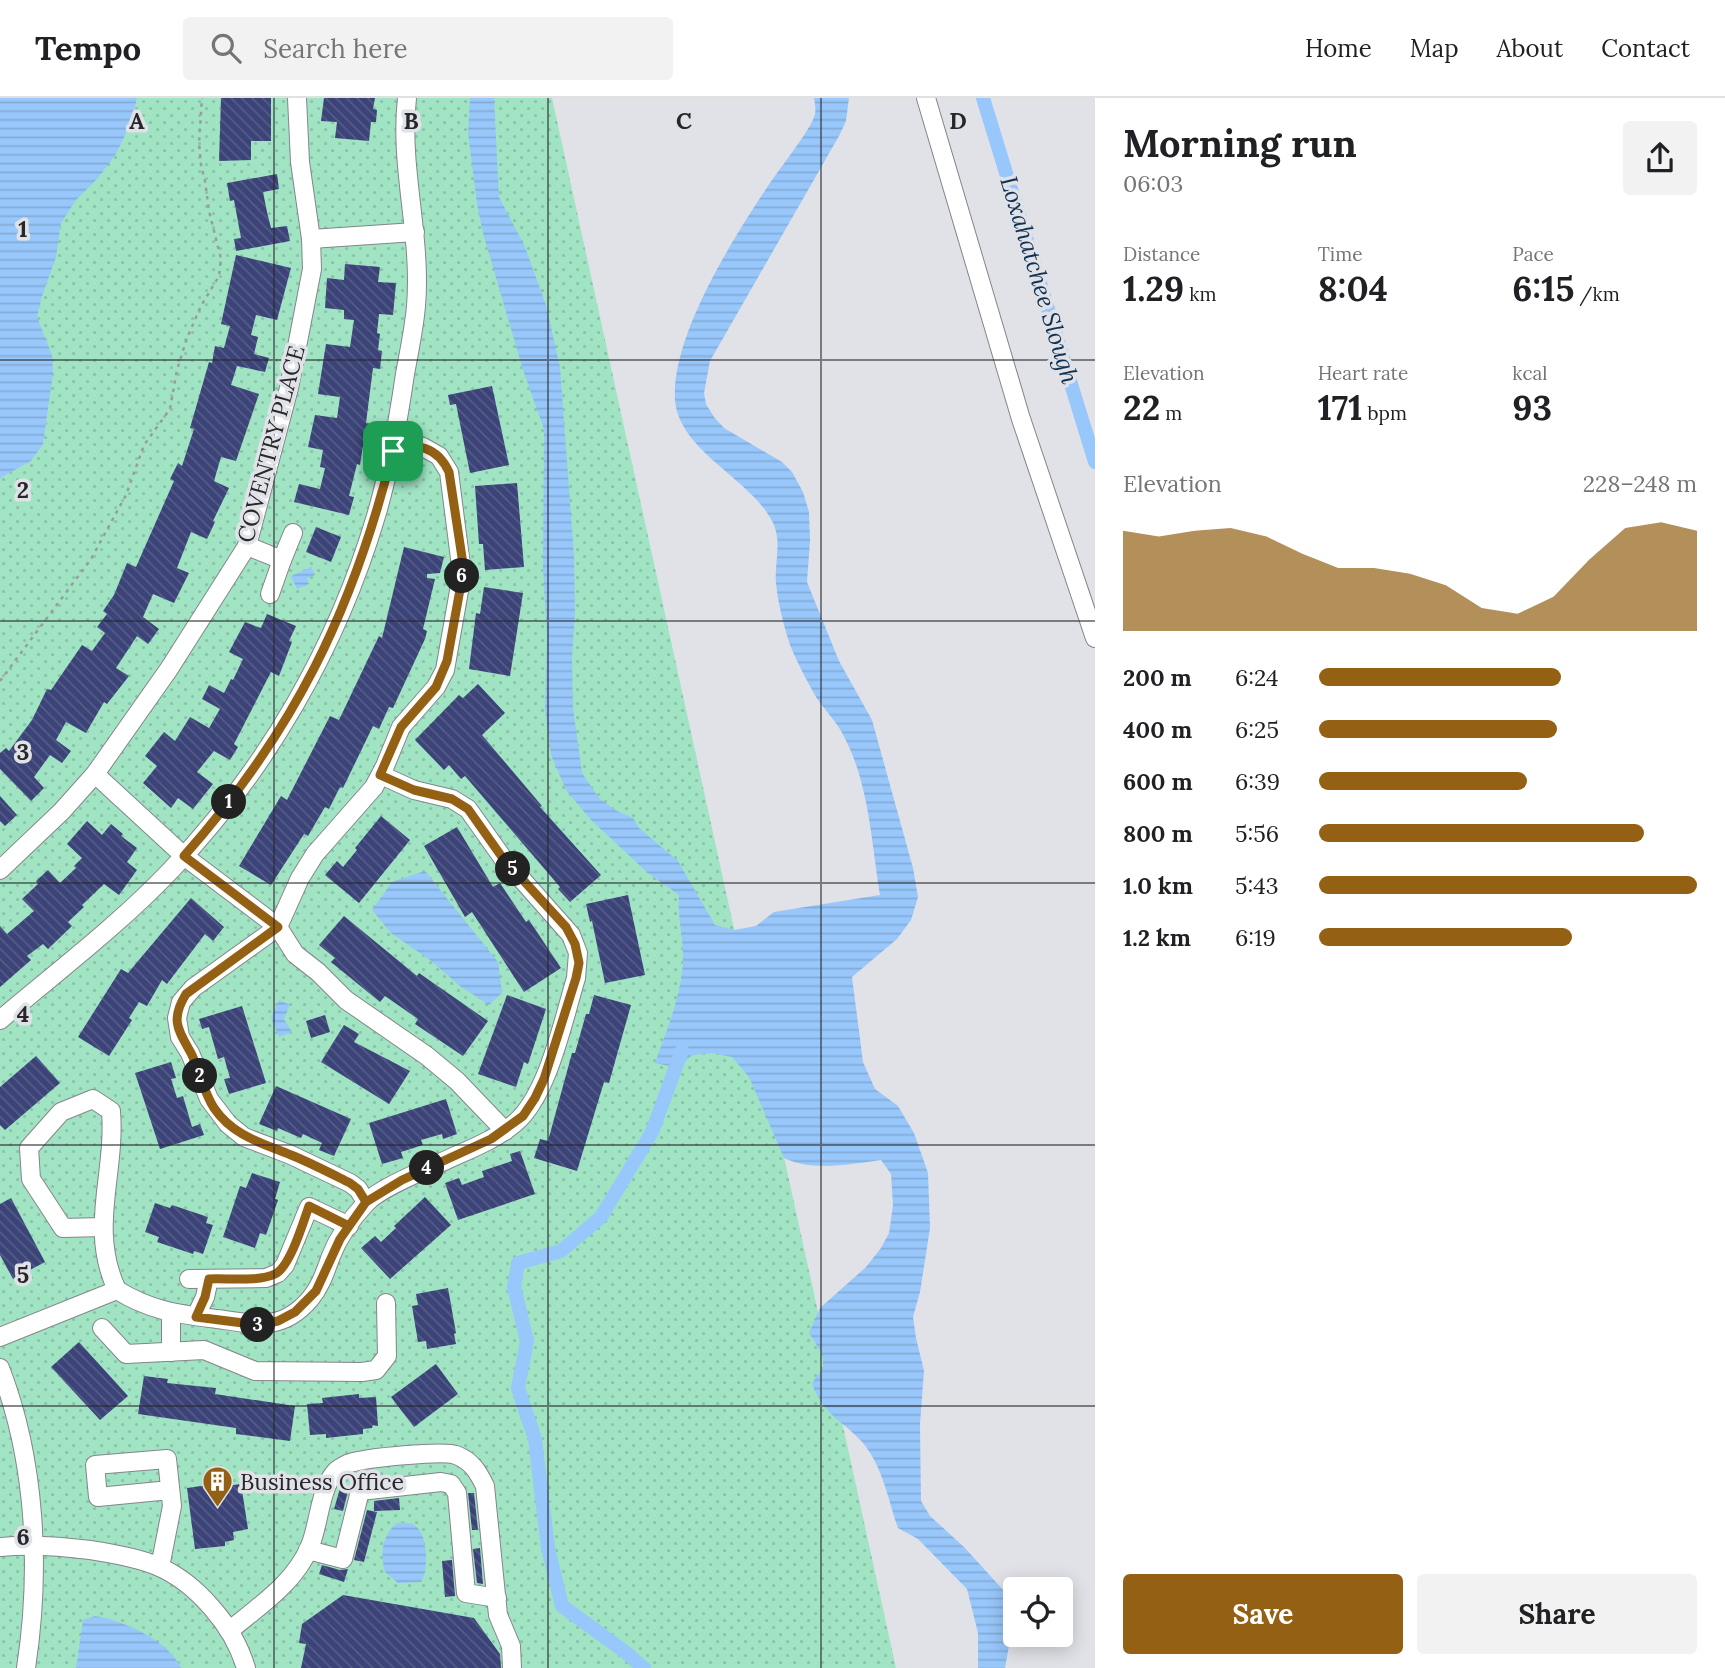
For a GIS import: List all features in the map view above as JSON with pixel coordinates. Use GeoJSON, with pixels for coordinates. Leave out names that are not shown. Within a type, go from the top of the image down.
{"type":"FeatureCollection","features":[{"type":"Feature","properties":{"kind":"street","name":"COVENTRY PLACE"},"geometry":{"type":"LineString","coordinates":[[0,870],[62,811],[94,774],[169,669],[247,546],[289,388],[312,269],[311,239],[300,162],[297,98]]}},
{"type":"Feature","properties":{"kind":"street"},"geometry":{"type":"LineString","coordinates":[[0,1020],[124,915],[184,856],[233,798],[263,756],[321,657],[361,562],[377,514],[393,451],[416,306],[415,232],[406,147],[407,98]]}},
{"type":"Feature","properties":{"kind":"street"},"geometry":{"type":"LineString","coordinates":[[926,98],[1021,419],[1095,638]]}},
{"type":"Feature","properties":{"kind":"street"},"geometry":{"type":"LineString","coordinates":[[311,239],[415,232]]}},
{"type":"Feature","properties":{"kind":"street"},"geometry":{"type":"LineString","coordinates":[[366,1202],[358,1189],[350,1183],[244,1137],[228,1124],[209,1099],[190,1053],[180,1037],[177,1018],[186,994],[278,927],[314,854],[361,804],[380,775],[401,727],[436,687],[445,670],[462,574],[449,472],[439,456],[423,447],[405,446],[393,451]]}},
{"type":"Feature","properties":{"kind":"street"},"geometry":{"type":"LineString","coordinates":[[270,594],[293,533]]}},
{"type":"Feature","properties":{"kind":"street"},"geometry":{"type":"LineString","coordinates":[[247,546],[282,560]]}},
{"type":"Feature","properties":{"kind":"street"},"geometry":{"type":"LineString","coordinates":[[94,774],[184,856],[278,927],[295,954],[346,1000],[427,1056],[457,1081],[505,1131]]}},
{"type":"Feature","properties":{"kind":"street"},"geometry":{"type":"LineString","coordinates":[[103,1227],[63,1228],[31,1179],[29,1148],[61,1112],[93,1099],[111,1111],[113,1135],[103,1227],[104,1254],[117,1290],[134,1301],[171,1313],[259,1325],[278,1321],[295,1312],[316,1291],[331,1257],[366,1202],[402,1180],[505,1131],[530,1107],[544,1079],[576,978],[579,963],[575,944],[566,927],[502,857],[468,809],[452,799],[414,790],[380,775]]}},
{"type":"Feature","properties":{"kind":"street"},"geometry":{"type":"LineString","coordinates":[[189,1279],[266,1278],[278,1273],[285,1265],[309,1206],[349,1226]]}},
{"type":"Feature","properties":{"kind":"street"},"geometry":{"type":"LineString","coordinates":[[196,1317],[209,1279]]}},
{"type":"Feature","properties":{"kind":"street"},"geometry":{"type":"LineString","coordinates":[[0,1337],[117,1290]]}},
{"type":"Feature","properties":{"kind":"street"},"geometry":{"type":"LineString","coordinates":[[102,1328],[126,1354],[204,1350],[255,1371],[362,1372],[376,1370],[387,1356],[386,1303]]}},
{"type":"Feature","properties":{"kind":"street"},"geometry":{"type":"LineString","coordinates":[[171,1313],[171,1352]]}},
{"type":"Feature","properties":{"kind":"street"},"geometry":{"type":"LineString","coordinates":[[0,1368],[25,1462],[34,1544],[34,1577],[26,1668]]}},
{"type":"Feature","properties":{"kind":"street"},"geometry":{"type":"LineString","coordinates":[[229,1631],[287,1581],[308,1550],[328,1483],[338,1469],[352,1462],[438,1453],[455,1455],[467,1460],[477,1469],[485,1486],[497,1598],[501,1624],[511,1646],[512,1668]]}},
{"type":"Feature","properties":{"kind":"street"},"geometry":{"type":"LineString","coordinates":[[308,1550],[343,1559],[360,1491],[441,1482],[451,1484],[457,1493],[466,1593],[497,1598]]}},
{"type":"Feature","properties":{"kind":"street"},"geometry":{"type":"LineString","coordinates":[[160,1567],[172,1506],[170,1490]]}},
{"type":"Feature","properties":{"kind":"street"},"geometry":{"type":"LineString","coordinates":[[0,1547],[34,1544],[122,1555],[160,1567],[188,1583],[229,1631],[246,1668]]}},
{"type":"Feature","properties":{"kind":"path"},"geometry":{"type":"LineString","coordinates":[[0,681],[91,559],[126,495],[144,446],[170,409],[177,370],[187,338],[201,306],[219,276],[221,259],[201,165],[199,143],[202,98]]}},
{"type":"Feature","properties":{"kind":"green space"},"geometry":{"type":"Polygon","coordinates":[[[0,98],[552,98],[896,1668],[0,1668],[0,98]]]}},
{"type":"Feature","properties":{"kind":"water"},"geometry":{"type":"Polygon","coordinates":[[[0,98],[137,98],[131,122],[116,154],[76,200],[61,223],[56,257],[37,317],[52,355],[53,373],[43,444],[31,461],[0,478],[0,98]]]}},
{"type":"Feature","properties":{"kind":"water"},"geometry":{"type":"Polygon","coordinates":[[[470,98],[494,98],[499,197],[525,247],[546,305],[560,367],[574,556],[573,708],[582,773],[599,798],[615,810],[633,818],[639,828],[678,861],[715,925],[734,930],[756,926],[774,912],[880,895],[868,811],[858,770],[841,731],[816,697],[790,645],[776,583],[778,544],[772,521],[748,491],[689,434],[679,418],[675,400],[676,375],[683,348],[706,290],[752,210],[808,129],[815,114],[814,98],[849,98],[846,121],[839,136],[710,361],[704,393],[706,404],[724,428],[782,462],[792,472],[803,492],[809,512],[807,582],[839,661],[872,720],[913,868],[918,897],[911,920],[897,939],[852,977],[863,1062],[875,1089],[898,1106],[914,1133],[928,1173],[930,1228],[920,1292],[913,1317],[924,1371],[920,1424],[921,1501],[930,1516],[964,1547],[1003,1590],[1003,1647],[1009,1647],[1005,1668],[978,1668],[978,1633],[967,1589],[918,1539],[898,1528],[880,1473],[870,1452],[828,1411],[812,1383],[823,1368],[823,1355],[809,1333],[820,1308],[866,1267],[889,1233],[893,1205],[891,1174],[881,1160],[819,1166],[784,1158],[749,1077],[732,1057],[712,1053],[692,1055],[679,1068],[655,1063],[674,1010],[682,970],[679,895],[648,873],[591,820],[566,790],[551,755],[545,709],[547,636],[543,567],[544,429],[523,370],[483,233],[468,133],[470,98]]]}},
{"type":"Feature","properties":{"kind":"water"},"geometry":{"type":"Polygon","coordinates":[[[311,567],[315,575],[307,578],[309,584],[297,589],[291,576],[311,567]]]}},
{"type":"Feature","properties":{"kind":"water"},"geometry":{"type":"Polygon","coordinates":[[[425,871],[498,962],[502,993],[489,1005],[391,933],[372,910],[392,882],[425,871]]]}},
{"type":"Feature","properties":{"kind":"water"},"geometry":{"type":"Polygon","coordinates":[[[279,1000],[290,1005],[284,1019],[292,1032],[279,1037],[271,1018],[279,1000]]]}},
{"type":"Feature","properties":{"kind":"water"},"geometry":{"type":"Polygon","coordinates":[[[397,1523],[412,1524],[422,1535],[426,1561],[421,1582],[398,1583],[385,1572],[385,1539],[397,1523]]]}},
{"type":"Feature","properties":{"kind":"water"},"geometry":{"type":"Polygon","coordinates":[[[95,1616],[119,1622],[144,1633],[166,1649],[181,1668],[76,1668],[83,1620],[95,1616]]]}},
{"type":"Feature","properties":{"kind":"building"},"geometry":{"type":"Polygon","coordinates":[[[221,98],[271,98],[271,141],[251,141],[251,160],[219,161],[221,98]]]}},
{"type":"Feature","properties":{"kind":"building"},"geometry":{"type":"Polygon","coordinates":[[[324,98],[375,98],[373,109],[377,110],[376,122],[371,122],[369,141],[335,138],[337,122],[321,121],[324,98]]]}},
{"type":"Feature","properties":{"kind":"building"},"geometry":{"type":"Polygon","coordinates":[[[277,174],[279,189],[263,192],[271,228],[287,226],[290,241],[236,251],[234,239],[241,238],[234,200],[230,201],[227,183],[277,174]]]}},
{"type":"Feature","properties":{"kind":"building"},"geometry":{"type":"Polygon","coordinates":[[[236,255],[291,268],[277,320],[256,315],[251,335],[258,337],[254,354],[269,358],[265,372],[237,366],[231,385],[259,394],[236,461],[221,457],[214,481],[229,488],[207,539],[191,532],[177,568],[189,573],[174,603],[153,594],[143,617],[159,629],[148,644],[137,636],[116,668],[129,676],[107,704],[104,702],[86,733],[66,722],[56,740],[71,751],[62,763],[50,755],[34,777],[44,788],[31,801],[0,769],[0,753],[6,748],[9,751],[32,720],[47,689],[51,690],[82,645],[92,651],[105,633],[97,627],[107,614],[103,611],[114,595],[127,563],[136,567],[174,481],[170,479],[178,463],[182,466],[194,429],[190,428],[215,346],[224,348],[230,326],[221,324],[236,255]]]}},
{"type":"Feature","properties":{"kind":"building"},"geometry":{"type":"Polygon","coordinates":[[[345,264],[380,267],[378,282],[396,283],[393,315],[379,314],[377,333],[380,334],[378,350],[382,351],[380,369],[373,368],[366,423],[371,424],[368,439],[364,439],[360,465],[357,464],[349,496],[354,497],[349,515],[294,502],[299,484],[320,489],[325,468],[320,467],[323,450],[308,447],[315,415],[337,418],[340,397],[318,394],[326,344],[350,347],[354,320],[344,319],[344,310],[325,308],[327,278],[344,280],[345,264]]]}},
{"type":"Feature","properties":{"kind":"building"},"geometry":{"type":"Polygon","coordinates":[[[492,386],[509,465],[470,473],[456,404],[450,405],[448,395],[492,386]]]}},
{"type":"Feature","properties":{"kind":"building"},"geometry":{"type":"Polygon","coordinates":[[[517,483],[524,567],[485,570],[483,544],[479,544],[475,486],[517,483]]]}},
{"type":"Feature","properties":{"kind":"building"},"geometry":{"type":"Polygon","coordinates":[[[316,527],[341,537],[331,562],[306,552],[316,527]]]}},
{"type":"Feature","properties":{"kind":"building"},"geometry":{"type":"Polygon","coordinates":[[[404,547],[444,557],[440,573],[427,574],[427,578],[435,579],[423,629],[427,631],[425,639],[393,708],[389,707],[379,729],[373,726],[343,788],[340,787],[329,809],[325,807],[308,836],[304,834],[271,885],[239,866],[281,796],[287,800],[330,716],[339,720],[379,636],[382,638],[404,547]]]}},
{"type":"Feature","properties":{"kind":"building"},"geometry":{"type":"Polygon","coordinates":[[[484,587],[523,593],[510,676],[469,669],[476,613],[480,614],[484,587]]]}},
{"type":"Feature","properties":{"kind":"building"},"geometry":{"type":"Polygon","coordinates":[[[267,614],[296,626],[279,676],[271,672],[234,744],[238,747],[230,760],[214,751],[197,772],[213,784],[193,809],[178,798],[171,808],[143,783],[157,766],[145,756],[164,732],[175,741],[190,717],[209,728],[220,709],[202,699],[209,685],[224,693],[243,659],[229,652],[245,622],[261,628],[267,614]]]}},
{"type":"Feature","properties":{"kind":"building"},"geometry":{"type":"Polygon","coordinates":[[[478,684],[505,713],[482,735],[542,806],[540,807],[601,875],[570,902],[465,776],[461,779],[449,765],[444,770],[415,740],[459,695],[463,698],[478,684]]]}},
{"type":"Feature","properties":{"kind":"building"},"geometry":{"type":"Polygon","coordinates":[[[0,796],[17,815],[5,826],[0,821],[0,796]]]}},
{"type":"Feature","properties":{"kind":"building"},"geometry":{"type":"Polygon","coordinates":[[[381,816],[410,840],[359,903],[325,875],[337,861],[343,867],[381,816]]]}},
{"type":"Feature","properties":{"kind":"building"},"geometry":{"type":"Polygon","coordinates":[[[87,821],[102,835],[111,824],[123,834],[121,836],[137,848],[127,862],[137,870],[119,895],[104,884],[68,922],[72,926],[48,949],[43,944],[27,956],[31,960],[0,987],[0,926],[7,934],[34,911],[22,899],[48,870],[60,883],[76,868],[74,866],[82,858],[67,844],[87,821]]]}},
{"type":"Feature","properties":{"kind":"building"},"geometry":{"type":"Polygon","coordinates":[[[457,827],[493,887],[500,883],[561,968],[524,992],[472,912],[465,917],[424,846],[457,827]]]}},
{"type":"Feature","properties":{"kind":"building"},"geometry":{"type":"Polygon","coordinates":[[[628,895],[645,975],[605,983],[586,904],[628,895]]]}},
{"type":"Feature","properties":{"kind":"building"},"geometry":{"type":"Polygon","coordinates":[[[191,898],[224,927],[213,941],[205,934],[167,984],[162,980],[147,1006],[139,1002],[129,1018],[132,1020],[109,1056],[78,1037],[121,969],[128,973],[191,898]]]}},
{"type":"Feature","properties":{"kind":"building"},"geometry":{"type":"Polygon","coordinates":[[[344,916],[417,976],[419,973],[488,1021],[463,1056],[415,1024],[418,1019],[385,996],[380,1002],[331,962],[335,958],[319,945],[344,916]]]}},
{"type":"Feature","properties":{"kind":"building"},"geometry":{"type":"Polygon","coordinates":[[[507,995],[546,1009],[528,1064],[524,1062],[516,1087],[478,1074],[507,995]]]}},
{"type":"Feature","properties":{"kind":"building"},"geometry":{"type":"Polygon","coordinates":[[[594,995],[631,1005],[609,1083],[604,1082],[577,1171],[534,1158],[540,1139],[548,1141],[572,1053],[575,1053],[594,995]]]}},
{"type":"Feature","properties":{"kind":"building"},"geometry":{"type":"Polygon","coordinates":[[[242,1006],[266,1083],[229,1094],[224,1079],[230,1078],[224,1057],[218,1059],[209,1027],[202,1029],[199,1019],[242,1006]]]}},
{"type":"Feature","properties":{"kind":"building"},"geometry":{"type":"Polygon","coordinates":[[[325,1015],[330,1032],[311,1038],[306,1021],[325,1015]]]}},
{"type":"Feature","properties":{"kind":"building"},"geometry":{"type":"Polygon","coordinates":[[[344,1025],[359,1034],[354,1042],[410,1071],[389,1104],[321,1062],[344,1025]]]}},
{"type":"Feature","properties":{"kind":"building"},"geometry":{"type":"Polygon","coordinates":[[[36,1056],[60,1083],[5,1130],[0,1125],[0,1087],[36,1056]]]}},
{"type":"Feature","properties":{"kind":"building"},"geometry":{"type":"Polygon","coordinates":[[[171,1062],[176,1078],[171,1079],[177,1098],[183,1096],[192,1127],[200,1124],[204,1135],[160,1149],[135,1073],[171,1062]]]}},
{"type":"Feature","properties":{"kind":"building"},"geometry":{"type":"Polygon","coordinates":[[[276,1086],[351,1119],[334,1156],[319,1150],[322,1143],[303,1134],[301,1138],[278,1128],[277,1131],[259,1124],[276,1086]]]}},
{"type":"Feature","properties":{"kind":"building"},"geometry":{"type":"Polygon","coordinates":[[[446,1099],[457,1134],[443,1139],[442,1134],[421,1140],[423,1145],[401,1152],[403,1158],[382,1164],[369,1123],[446,1099]]]}},
{"type":"Feature","properties":{"kind":"building"},"geometry":{"type":"Polygon","coordinates":[[[520,1151],[535,1194],[458,1220],[445,1183],[459,1178],[462,1185],[484,1177],[482,1171],[512,1161],[510,1154],[520,1151]]]}},
{"type":"Feature","properties":{"kind":"building"},"geometry":{"type":"Polygon","coordinates":[[[252,1173],[280,1182],[275,1199],[278,1200],[266,1235],[260,1233],[255,1248],[223,1237],[240,1186],[246,1188],[252,1173]]]}},
{"type":"Feature","properties":{"kind":"building"},"geometry":{"type":"Polygon","coordinates":[[[425,1197],[451,1225],[390,1279],[361,1248],[375,1236],[381,1242],[425,1197]]]}},
{"type":"Feature","properties":{"kind":"building"},"geometry":{"type":"Polygon","coordinates":[[[11,1198],[45,1262],[13,1279],[0,1255],[0,1204],[11,1198]]]}},
{"type":"Feature","properties":{"kind":"building"},"geometry":{"type":"Polygon","coordinates":[[[155,1203],[170,1208],[172,1205],[208,1217],[206,1223],[213,1225],[203,1254],[194,1251],[193,1254],[157,1242],[159,1237],[145,1232],[155,1203]]]}},
{"type":"Feature","properties":{"kind":"building"},"geometry":{"type":"Polygon","coordinates":[[[448,1288],[456,1344],[427,1349],[426,1341],[418,1342],[412,1306],[418,1305],[416,1294],[448,1288]]]}},
{"type":"Feature","properties":{"kind":"building"},"geometry":{"type":"Polygon","coordinates":[[[79,1342],[128,1396],[100,1420],[51,1367],[79,1342]]]}},
{"type":"Feature","properties":{"kind":"building"},"geometry":{"type":"Polygon","coordinates":[[[436,1364],[458,1394],[414,1427],[391,1397],[436,1364]]]}},
{"type":"Feature","properties":{"kind":"building"},"geometry":{"type":"Polygon","coordinates":[[[144,1376],[168,1379],[167,1383],[216,1388],[215,1394],[295,1406],[290,1441],[236,1434],[236,1428],[138,1414],[144,1376]]]}},
{"type":"Feature","properties":{"kind":"building"},"geometry":{"type":"Polygon","coordinates":[[[359,1394],[359,1398],[376,1397],[378,1426],[363,1429],[363,1434],[326,1438],[326,1434],[310,1435],[307,1404],[323,1403],[322,1398],[359,1394]]]}},
{"type":"Feature","properties":{"kind":"building","name":"Business Office"},"geometry":{"type":"Polygon","coordinates":[[[241,1484],[248,1529],[233,1532],[234,1540],[225,1542],[225,1546],[195,1549],[187,1488],[241,1484]]]}},
{"type":"Feature","properties":{"kind":"building"},"geometry":{"type":"Polygon","coordinates":[[[341,1485],[349,1487],[343,1511],[334,1509],[341,1485]]]}},
{"type":"Feature","properties":{"kind":"building"},"geometry":{"type":"Polygon","coordinates":[[[468,1493],[474,1493],[478,1530],[472,1530],[468,1493]]]}},
{"type":"Feature","properties":{"kind":"building"},"geometry":{"type":"Polygon","coordinates":[[[399,1498],[400,1510],[374,1511],[374,1501],[399,1498]]]}},
{"type":"Feature","properties":{"kind":"building"},"geometry":{"type":"Polygon","coordinates":[[[367,1510],[377,1512],[364,1562],[354,1560],[367,1510]]]}},
{"type":"Feature","properties":{"kind":"building"},"geometry":{"type":"Polygon","coordinates":[[[480,1548],[483,1584],[477,1583],[473,1549],[480,1548]]]}},
{"type":"Feature","properties":{"kind":"building"},"geometry":{"type":"Polygon","coordinates":[[[452,1560],[455,1596],[445,1597],[442,1561],[452,1560]]]}},
{"type":"Feature","properties":{"kind":"building"},"geometry":{"type":"Polygon","coordinates":[[[322,1565],[340,1570],[348,1569],[344,1582],[319,1574],[322,1565]]]}},
{"type":"Feature","properties":{"kind":"building"},"geometry":{"type":"Polygon","coordinates":[[[343,1595],[474,1618],[500,1654],[501,1668],[301,1668],[306,1644],[299,1643],[302,1624],[343,1595]]]}},
{"type":"Feature","properties":{"kind":"waterway","name":"Loxahatchee Slough"},"geometry":{"type":"LineString","coordinates":[[983,98],[1095,462]]}},
{"type":"Feature","properties":{"kind":"waterway"},"geometry":{"type":"LineString","coordinates":[[644,1668],[562,1606],[548,1548],[535,1439],[518,1388],[527,1341],[514,1287],[518,1263],[561,1251],[601,1217],[652,1132],[682,1050]]}},
{"type":"Feature","properties":{"kind":"place","name":"Business Office"},"geometry":{"type":"Point","coordinates":[217,1509]}},
{"type":"Feature","properties":{"kind":"route"},"geometry":{"type":"LineString","coordinates":[[393,451],[361,562],[321,657],[270,746],[241,788],[184,856],[278,927],[186,994],[177,1018],[180,1037],[190,1053],[209,1099],[228,1124],[244,1137],[350,1183],[358,1189],[366,1202],[360,1213],[340,1239],[324,1278],[303,1307],[278,1321],[259,1325],[196,1317],[209,1279],[266,1278],[278,1273],[285,1265],[309,1206],[349,1226],[366,1202],[402,1180],[491,1139],[523,1116],[544,1079],[576,978],[578,953],[566,927],[502,857],[468,809],[452,799],[414,790],[380,775],[401,727],[436,687],[445,670],[463,564],[452,507],[449,472],[445,464],[439,456],[423,447],[405,446],[393,451]]}}]}
